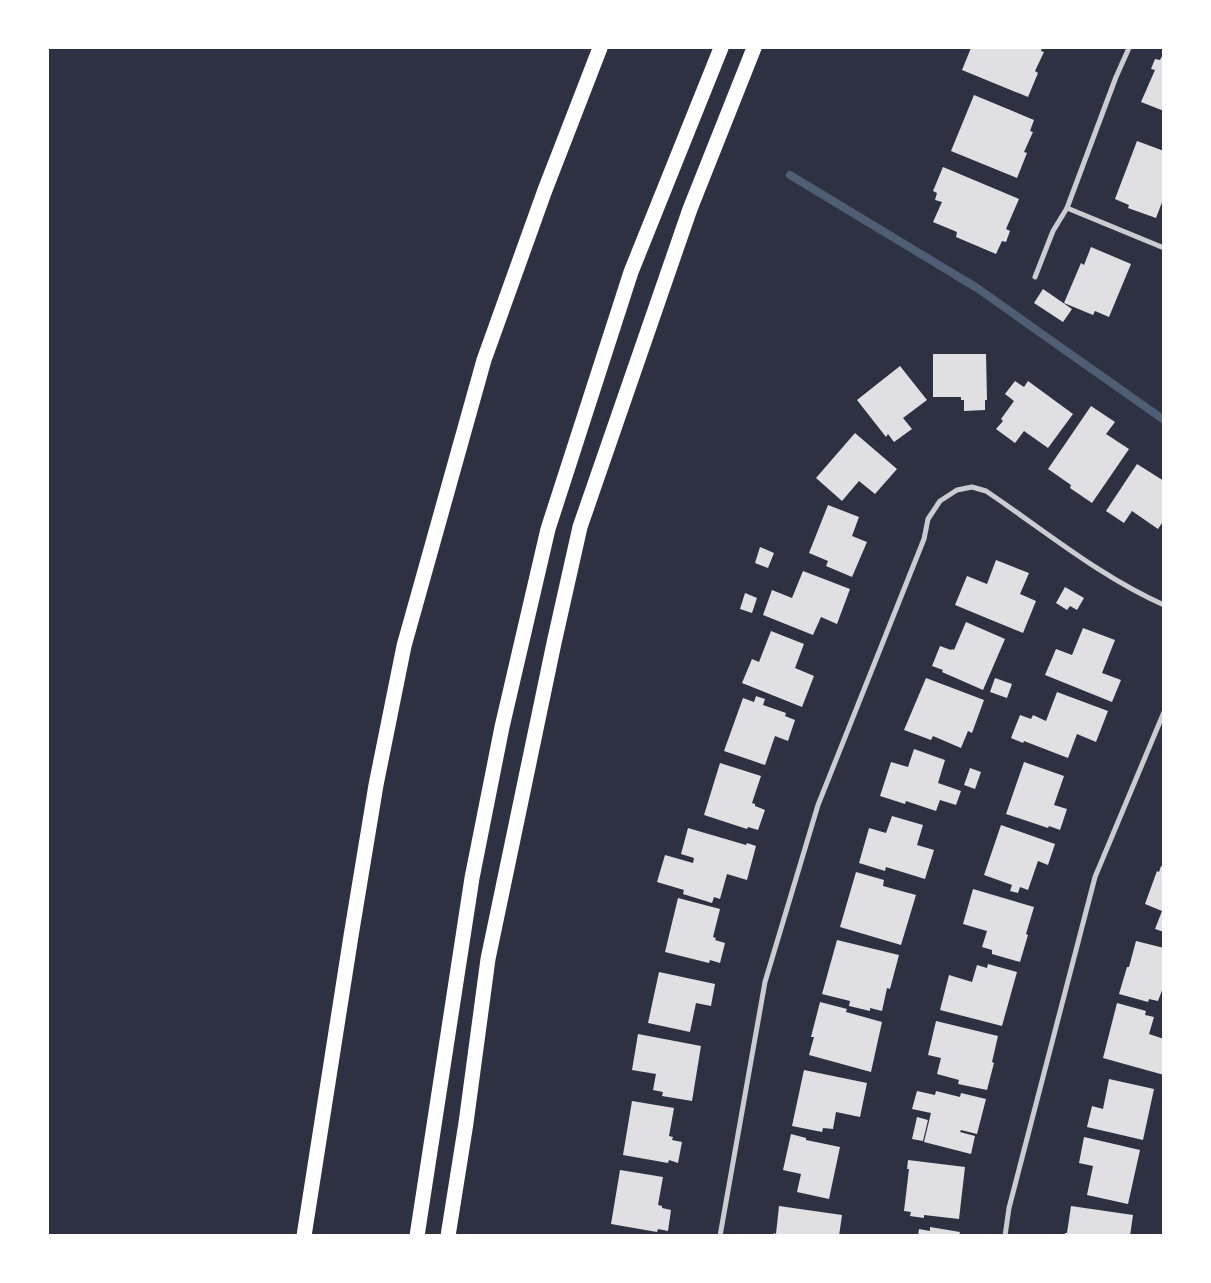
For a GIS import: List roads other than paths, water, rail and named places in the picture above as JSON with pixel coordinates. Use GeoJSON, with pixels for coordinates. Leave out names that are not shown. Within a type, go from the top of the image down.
{"type":"FeatureCollection","features":[{"type":"Feature","properties":{"kind":"highway"},"geometry":{"type":"LineString","coordinates":[[304,1236],[346,964],[375,794],[404,646],[484,360],[545,190],[600,48]]}},
{"type":"Feature","properties":{"kind":"highway"},"geometry":{"type":"LineString","coordinates":[[417,1236],[472,878],[502,727],[548,529],[631,272],[721,48]]}},
{"type":"Feature","properties":{"kind":"highway"},"geometry":{"type":"LineString","coordinates":[[448,1236],[488,959],[580,526],[690,209],[754,48]]}},
{"type":"Feature","properties":{"kind":"street"},"geometry":{"type":"LineString","coordinates":[[1035,277],[1053,231],[1067,208],[1116,77],[1129,48]]}},
{"type":"Feature","properties":{"kind":"street"},"geometry":{"type":"LineString","coordinates":[[1067,208],[1164,248]]}},
{"type":"Feature","properties":{"kind":"street"},"geometry":{"type":"LineString","coordinates":[[720,1236],[765,982],[818,805],[924,539],[928,518],[940,501],[957,490],[972,487],[986,491],[1139,594],[1164,605]]}},
{"type":"Feature","properties":{"kind":"street"},"geometry":{"type":"LineString","coordinates":[[1004,1236],[1095,877],[1164,712]]}},
{"type":"Feature","properties":{"kind":"waterway"},"geometry":{"type":"LineString","coordinates":[[790,175],[977,288],[1164,420]]}}]}
